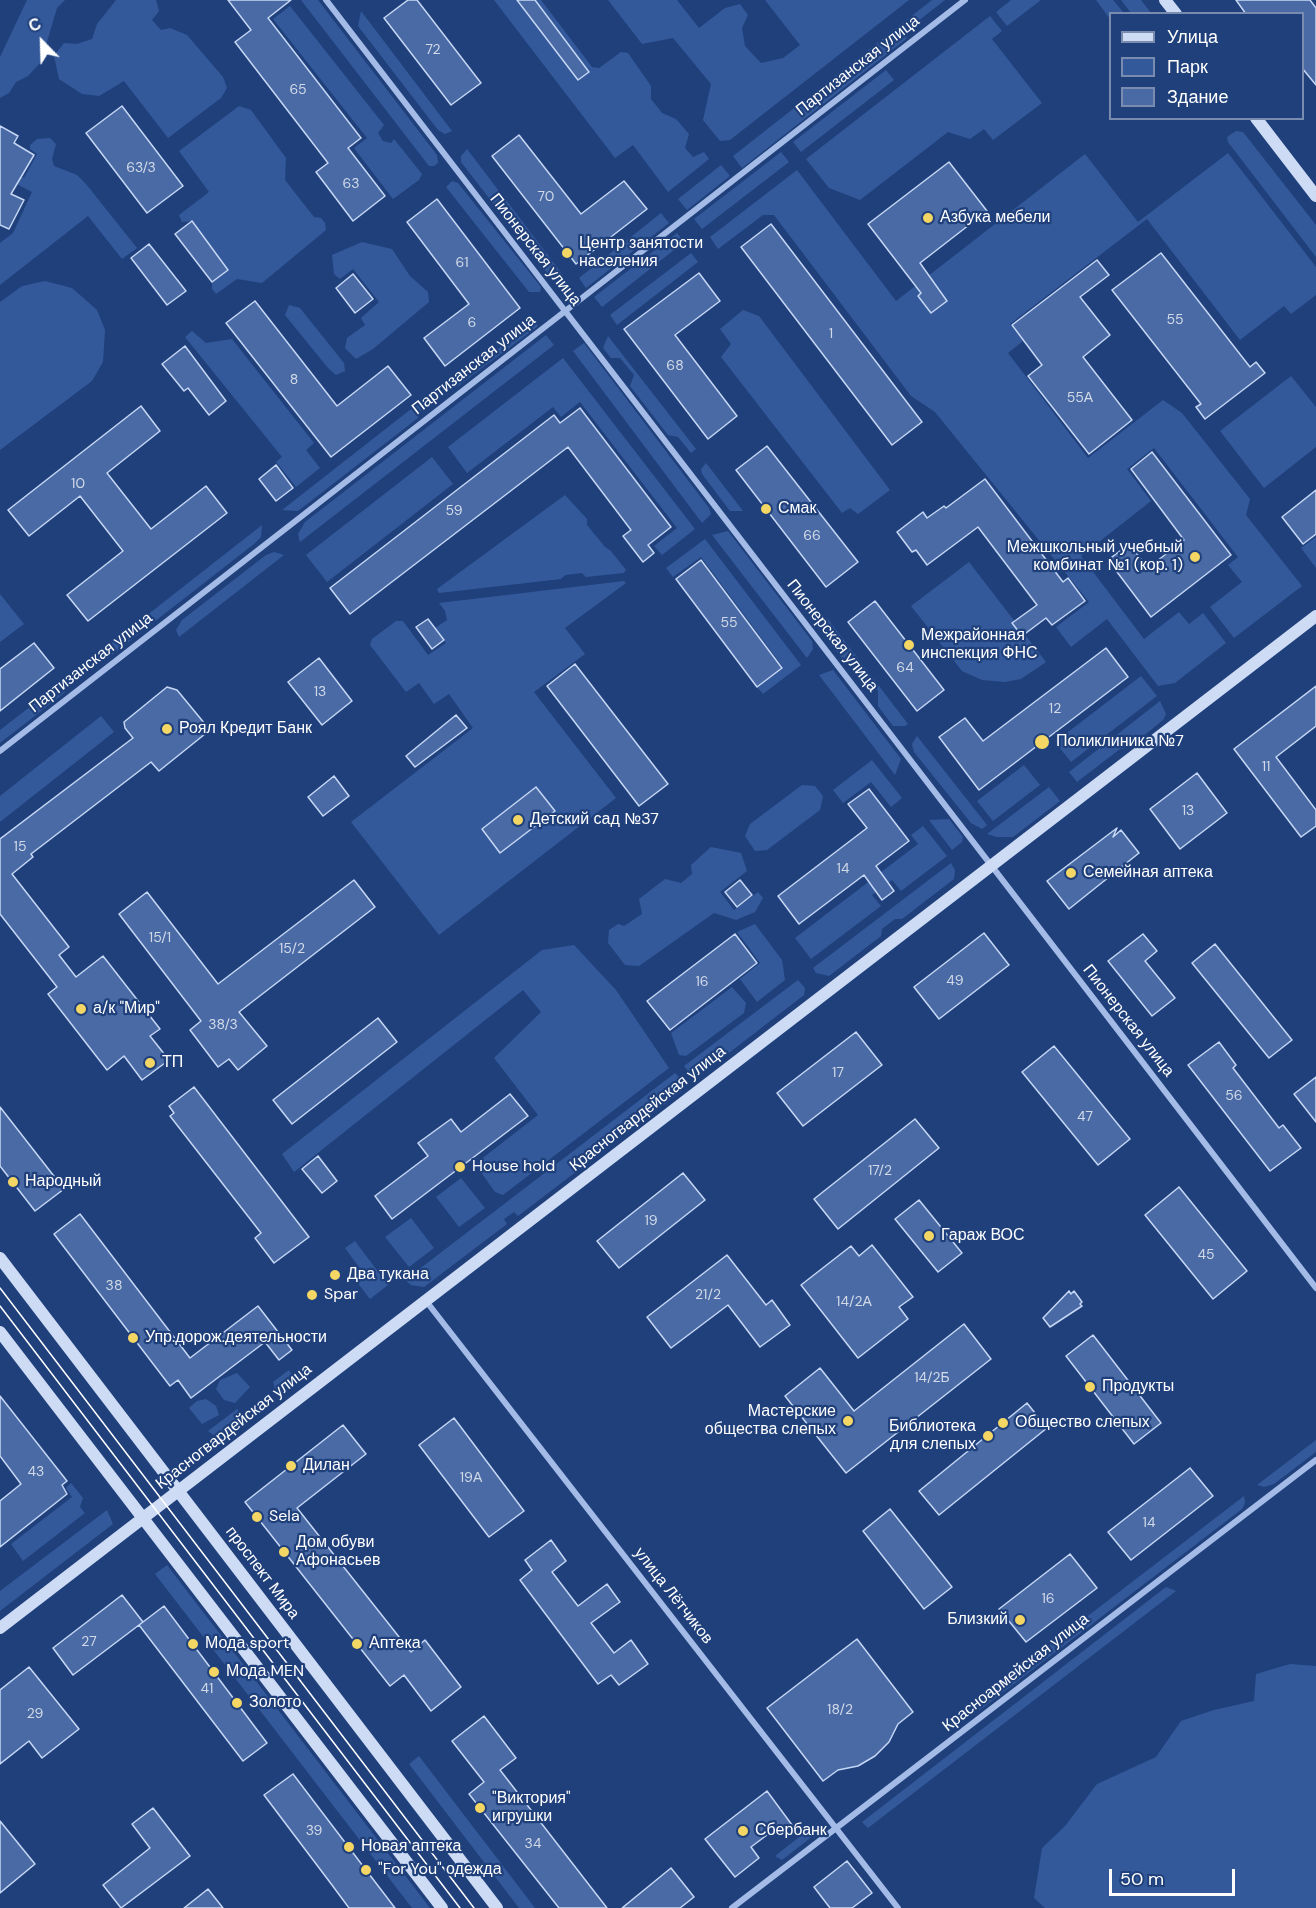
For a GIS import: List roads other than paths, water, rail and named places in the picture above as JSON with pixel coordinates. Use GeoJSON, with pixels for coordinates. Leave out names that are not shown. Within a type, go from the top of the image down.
{"type":"FeatureCollection","features":[{"type":"Feature","properties":{"kind":"main road"},"geometry":{"type":"LineString","coordinates":[[1165,0],[1174,12]]}},
{"type":"Feature","properties":{"kind":"main road"},"geometry":{"type":"LineString","coordinates":[[1258,120],[1316,196]]}},
{"type":"Feature","properties":{"kind":"main road","name":"Красногвардейская улица"},"geometry":{"type":"LineString","coordinates":[[0,1628],[1316,616]]}},
{"type":"Feature","properties":{"kind":"main road","name":"проспект Мира"},"geometry":{"type":"LineString","coordinates":[[0,1258],[497,1908]]}},
{"type":"Feature","properties":{"kind":"main road"},"geometry":{"type":"LineString","coordinates":[[0,1332],[441,1908]]}},
{"type":"Feature","properties":{"kind":"street","name":"Пионерская улица"},"geometry":{"type":"LineString","coordinates":[[326,0],[1316,1288]]}},
{"type":"Feature","properties":{"kind":"street","name":"Партизанская улица"},"geometry":{"type":"LineString","coordinates":[[0,751],[965,0]]}},
{"type":"Feature","properties":{"kind":"street","name":"улица Лётчиков"},"geometry":{"type":"LineString","coordinates":[[426,1300],[898,1908]]}},
{"type":"Feature","properties":{"kind":"street","name":"Красноармейская улица"},"geometry":{"type":"LineString","coordinates":[[732,1908],[1316,1460]]}},
{"type":"Feature","properties":{"kind":"tram line"},"geometry":{"type":"LineString","coordinates":[[0,1288],[474,1908]]}},
{"type":"Feature","properties":{"kind":"tram line"},"geometry":{"type":"LineString","coordinates":[[0,1306],[460,1908]]}},
{"type":"Feature","properties":{"kind":"place","name":"Азбука мебели"},"geometry":{"type":"Point","coordinates":[928,218]}},
{"type":"Feature","properties":{"kind":"place","name":"Центр занятости населения"},"geometry":{"type":"Point","coordinates":[567,253]}},
{"type":"Feature","properties":{"kind":"place","name":"Смак"},"geometry":{"type":"Point","coordinates":[766,509]}},
{"type":"Feature","properties":{"kind":"place","name":"Межшкольный учебный комбинат №1 (кор. 1)"},"geometry":{"type":"Point","coordinates":[1195,557]}},
{"type":"Feature","properties":{"kind":"place","name":"Межрайонная инспекция ФНС"},"geometry":{"type":"Point","coordinates":[909,645]}},
{"type":"Feature","properties":{"kind":"place","name":"Роял Кредит Банк"},"geometry":{"type":"Point","coordinates":[167,729]}},
{"type":"Feature","properties":{"kind":"place","name":"Поликлиника №7"},"geometry":{"type":"Point","coordinates":[1042,742]}},
{"type":"Feature","properties":{"kind":"place","name":"Детский сад №37"},"geometry":{"type":"Point","coordinates":[518,820]}},
{"type":"Feature","properties":{"kind":"place","name":"Семейная аптека"},"geometry":{"type":"Point","coordinates":[1071,873]}},
{"type":"Feature","properties":{"kind":"place","name":"а/к \"Мир\""},"geometry":{"type":"Point","coordinates":[81,1009]}},
{"type":"Feature","properties":{"kind":"place","name":"ТП"},"geometry":{"type":"Point","coordinates":[150,1063]}},
{"type":"Feature","properties":{"kind":"place","name":"House hold"},"geometry":{"type":"Point","coordinates":[460,1167]}},
{"type":"Feature","properties":{"kind":"place","name":"Народный"},"geometry":{"type":"Point","coordinates":[13,1182]}},
{"type":"Feature","properties":{"kind":"place","name":"Гараж ВОС"},"geometry":{"type":"Point","coordinates":[929,1236]}},
{"type":"Feature","properties":{"kind":"place","name":"Два тукана"},"geometry":{"type":"Point","coordinates":[335,1275]}},
{"type":"Feature","properties":{"kind":"place","name":"Spar"},"geometry":{"type":"Point","coordinates":[312,1295]}},
{"type":"Feature","properties":{"kind":"place","name":"Упр.дорож.деятельности"},"geometry":{"type":"Point","coordinates":[133,1338]}},
{"type":"Feature","properties":{"kind":"place","name":"Продукты"},"geometry":{"type":"Point","coordinates":[1090,1387]}},
{"type":"Feature","properties":{"kind":"place","name":"Мастерские общества слепых"},"geometry":{"type":"Point","coordinates":[848,1421]}},
{"type":"Feature","properties":{"kind":"place","name":"Общество слепых"},"geometry":{"type":"Point","coordinates":[1003,1423]}},
{"type":"Feature","properties":{"kind":"place","name":"Библиотека для слепых"},"geometry":{"type":"Point","coordinates":[988,1436]}},
{"type":"Feature","properties":{"kind":"place","name":"Дилан"},"geometry":{"type":"Point","coordinates":[291,1466]}},
{"type":"Feature","properties":{"kind":"place","name":"Sela"},"geometry":{"type":"Point","coordinates":[257,1517]}},
{"type":"Feature","properties":{"kind":"place","name":"Дом обуви Афонасьев"},"geometry":{"type":"Point","coordinates":[284,1552]}},
{"type":"Feature","properties":{"kind":"place","name":"Близкий"},"geometry":{"type":"Point","coordinates":[1020,1620]}},
{"type":"Feature","properties":{"kind":"place","name":"Мода sport"},"geometry":{"type":"Point","coordinates":[193,1644]}},
{"type":"Feature","properties":{"kind":"place","name":"Аптека"},"geometry":{"type":"Point","coordinates":[357,1644]}},
{"type":"Feature","properties":{"kind":"place","name":"Мода MEN"},"geometry":{"type":"Point","coordinates":[214,1672]}},
{"type":"Feature","properties":{"kind":"place","name":"Золото"},"geometry":{"type":"Point","coordinates":[237,1703]}},
{"type":"Feature","properties":{"kind":"place","name":"\"Виктория\" игрушки"},"geometry":{"type":"Point","coordinates":[480,1808]}},
{"type":"Feature","properties":{"kind":"place","name":"Сбербанк"},"geometry":{"type":"Point","coordinates":[743,1831]}},
{"type":"Feature","properties":{"kind":"place","name":"Новая аптека"},"geometry":{"type":"Point","coordinates":[349,1847]}},
{"type":"Feature","properties":{"kind":"place","name":"\"For You\" одежда"},"geometry":{"type":"Point","coordinates":[366,1870]}}]}
